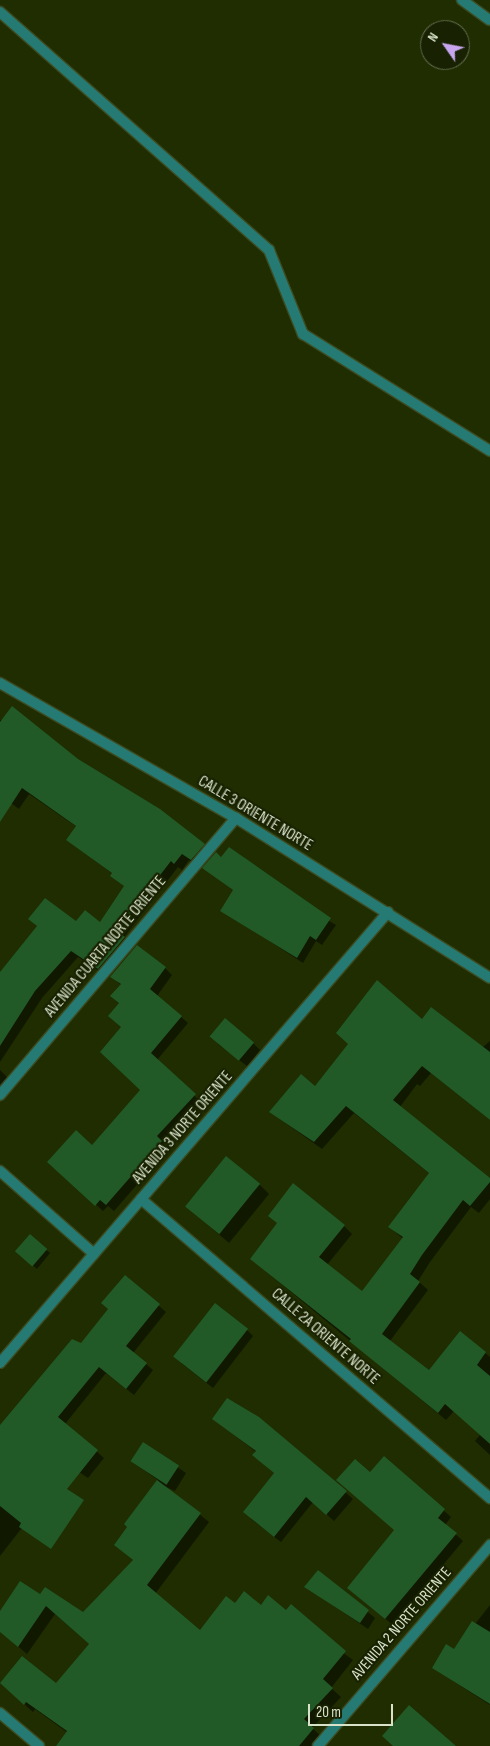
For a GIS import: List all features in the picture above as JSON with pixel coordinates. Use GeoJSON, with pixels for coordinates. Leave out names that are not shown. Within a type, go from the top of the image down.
{"type":"FeatureCollection","features":[{"type":"Feature","properties":{"kind":"street"},"geometry":{"type":"LineString","coordinates":[[462,0],[490,20]]}},
{"type":"Feature","properties":{"kind":"street"},"geometry":{"type":"LineString","coordinates":[[0,12],[269,250],[303,334],[490,451]]}},
{"type":"Feature","properties":{"kind":"street","name":"CALLE 3 ORIENTE NORTE"},"geometry":{"type":"LineString","coordinates":[[0,683],[236,818],[490,978]]}},
{"type":"Feature","properties":{"kind":"street","name":"AVENIDA CUARTA NORTE ORIENTE"},"geometry":{"type":"LineString","coordinates":[[0,1095],[236,818]]}},
{"type":"Feature","properties":{"kind":"street","name":"AVENIDA 3 NORTE ORIENTE"},"geometry":{"type":"LineString","coordinates":[[0,1363],[388,912]]}},
{"type":"Feature","properties":{"kind":"street"},"geometry":{"type":"LineString","coordinates":[[0,1170],[94,1254]]}},
{"type":"Feature","properties":{"kind":"street","name":"CALLE 2A ORIENTE NORTE"},"geometry":{"type":"LineString","coordinates":[[141,1199],[490,1498]]}},
{"type":"Feature","properties":{"kind":"street","name":"AVENIDA 2 NORTE ORIENTE"},"geometry":{"type":"LineString","coordinates":[[318,1746],[490,1545]]}},
{"type":"Feature","properties":{"kind":"street"},"geometry":{"type":"LineString","coordinates":[[0,1713],[39,1746]]}},
{"type":"Feature","properties":{"kind":"building"},"geometry":{"type":"Polygon","coordinates":[[[12,706],[78,759],[160,809],[205,844],[191,860],[182,854],[174,864],[171,861],[117,931],[125,937],[98,969],[71,951],[35,991],[0,1046],[0,972],[37,926],[28,919],[45,898],[76,921],[85,910],[100,922],[124,886],[110,876],[112,873],[66,840],[76,826],[22,788],[0,822],[0,722],[12,706]]]}},
{"type":"Feature","properties":{"kind":"building"},"geometry":{"type":"Polygon","coordinates":[[[229,847],[331,918],[316,940],[310,936],[297,958],[220,911],[233,890],[202,868],[216,852],[221,857],[229,847]]]}},
{"type":"Feature","properties":{"kind":"building"},"geometry":{"type":"Polygon","coordinates":[[[137,945],[166,967],[150,989],[182,1016],[151,1053],[196,1094],[157,1136],[162,1141],[106,1205],[100,1200],[95,1206],[47,1162],[76,1130],[92,1145],[140,1090],[100,1052],[121,1027],[108,1016],[119,1003],[110,996],[121,984],[110,977],[137,945]]]}},
{"type":"Feature","properties":{"kind":"building"},"geometry":{"type":"Polygon","coordinates":[[[377,980],[422,1019],[431,1007],[490,1052],[490,1120],[422,1066],[393,1100],[490,1178],[490,1182],[470,1206],[463,1200],[422,1255],[410,1274],[420,1282],[382,1334],[429,1370],[460,1331],[486,1352],[477,1365],[490,1376],[490,1444],[445,1404],[438,1413],[349,1341],[351,1339],[250,1259],[277,1223],[268,1216],[293,1183],[345,1225],[319,1257],[362,1291],[403,1237],[388,1227],[429,1173],[346,1106],[314,1142],[269,1112],[301,1074],[315,1086],[348,1044],[336,1033],[377,980]]]}},
{"type":"Feature","properties":{"kind":"building"},"geometry":{"type":"Polygon","coordinates":[[[225,1018],[254,1042],[239,1061],[210,1036],[225,1018]]]}},
{"type":"Feature","properties":{"kind":"building"},"geometry":{"type":"Polygon","coordinates":[[[226,1156],[260,1184],[219,1234],[185,1207],[226,1156]]]}},
{"type":"Feature","properties":{"kind":"building"},"geometry":{"type":"Polygon","coordinates":[[[30,1234],[47,1249],[32,1266],[15,1251],[30,1234]]]}},
{"type":"Feature","properties":{"kind":"building"},"geometry":{"type":"Polygon","coordinates":[[[125,1275],[160,1304],[126,1346],[147,1363],[126,1389],[99,1367],[58,1417],[98,1450],[67,1489],[84,1500],[51,1549],[19,1527],[21,1523],[0,1506],[0,1425],[72,1339],[81,1343],[108,1309],[101,1303],[125,1275]]]}},
{"type":"Feature","properties":{"kind":"building"},"geometry":{"type":"Polygon","coordinates":[[[215,1303],[248,1329],[206,1382],[173,1357],[215,1303]]]}},
{"type":"Feature","properties":{"kind":"building"},"geometry":{"type":"Polygon","coordinates":[[[227,1398],[259,1417],[347,1491],[326,1515],[306,1497],[274,1537],[243,1512],[274,1473],[252,1455],[256,1451],[212,1419],[227,1398]]]}},
{"type":"Feature","properties":{"kind":"building"},"geometry":{"type":"Polygon","coordinates":[[[143,1442],[179,1465],[167,1485],[130,1461],[143,1442]]]}},
{"type":"Feature","properties":{"kind":"building"},"geometry":{"type":"Polygon","coordinates":[[[384,1456],[445,1509],[438,1518],[457,1533],[385,1619],[347,1588],[394,1530],[336,1480],[355,1459],[370,1472],[384,1456]]]}},
{"type":"Feature","properties":{"kind":"building"},"geometry":{"type":"Polygon","coordinates":[[[157,1480],[201,1513],[147,1585],[200,1630],[226,1596],[235,1603],[244,1591],[261,1605],[268,1595],[286,1610],[291,1604],[346,1651],[323,1679],[333,1688],[304,1719],[314,1728],[299,1746],[56,1746],[67,1731],[26,1702],[24,1705],[0,1683],[22,1656],[56,1683],[89,1644],[46,1606],[18,1647],[0,1632],[0,1611],[20,1581],[40,1594],[45,1587],[83,1612],[133,1560],[114,1545],[127,1527],[124,1524],[157,1480]]]}},
{"type":"Feature","properties":{"kind":"building"},"geometry":{"type":"Polygon","coordinates":[[[318,1570],[369,1610],[360,1623],[304,1587],[318,1570]]]}},
{"type":"Feature","properties":{"kind":"building"},"geometry":{"type":"Polygon","coordinates":[[[472,1621],[490,1632],[490,1704],[432,1668],[446,1644],[454,1649],[472,1621]]]}},
{"type":"Feature","properties":{"kind":"building"},"geometry":{"type":"Polygon","coordinates":[[[409,1705],[456,1746],[393,1746],[382,1736],[409,1705]]]}}]}
